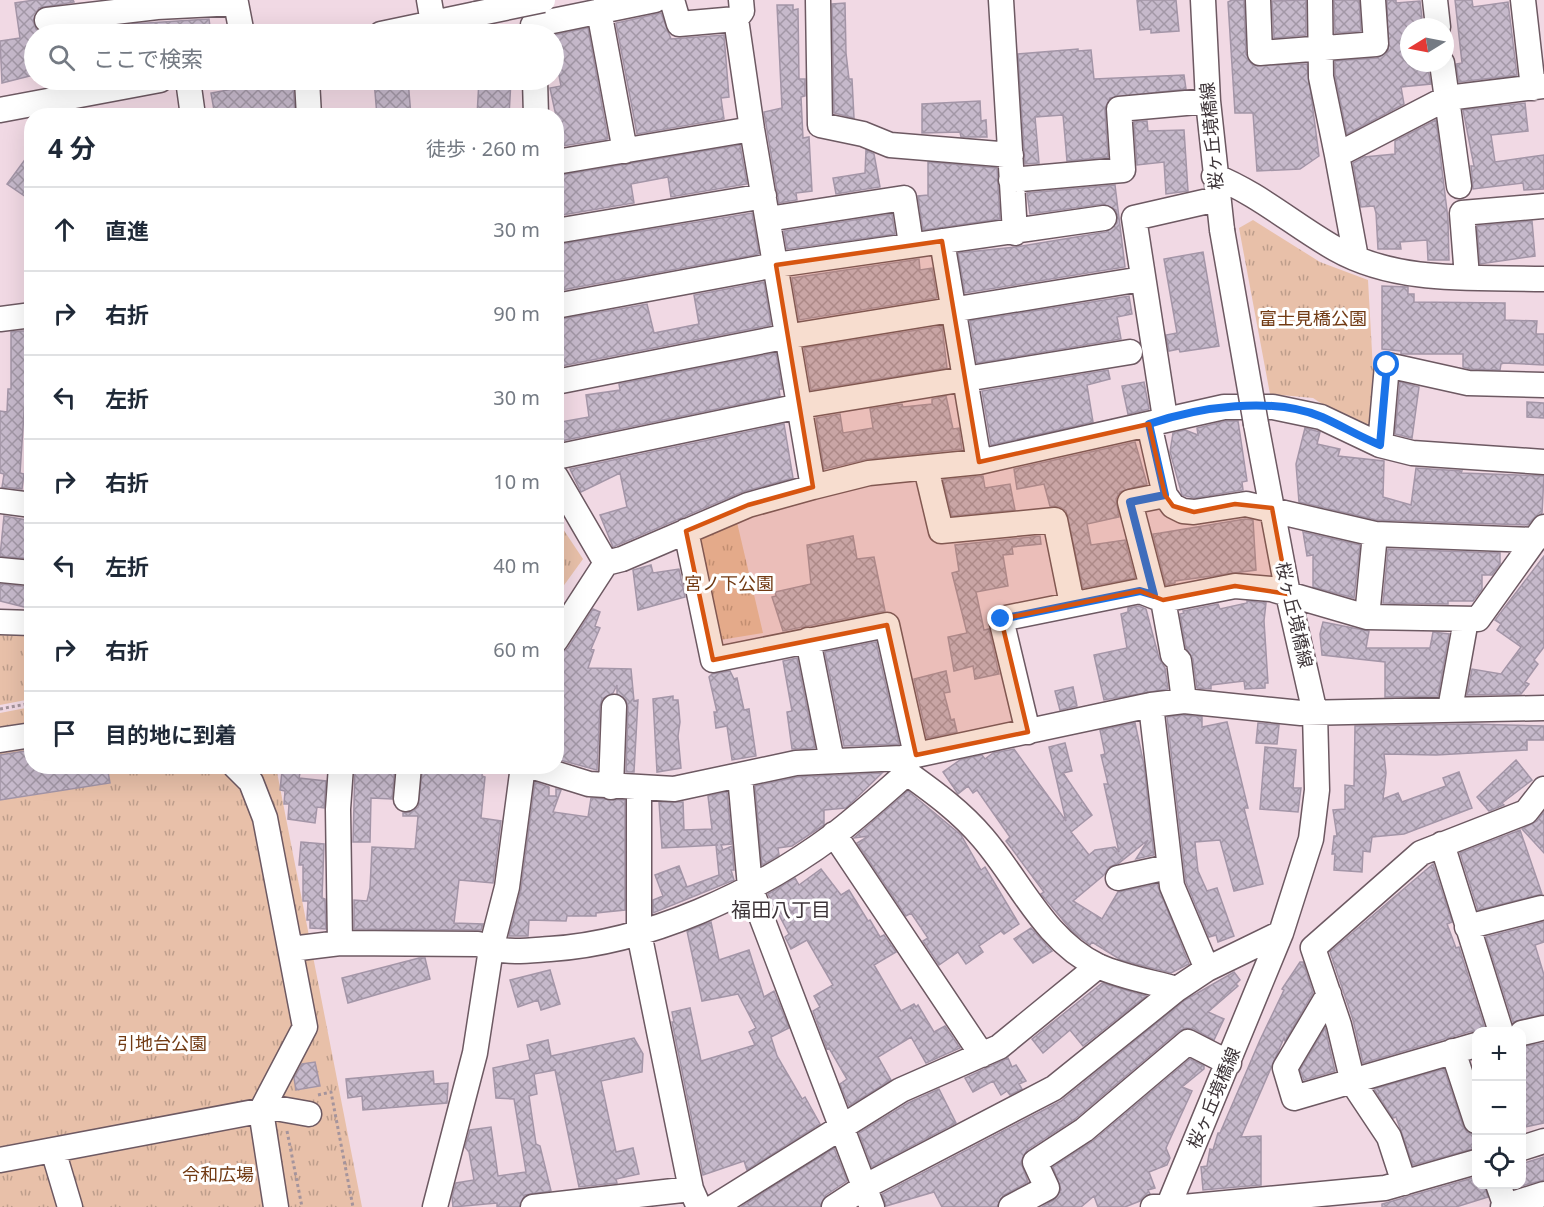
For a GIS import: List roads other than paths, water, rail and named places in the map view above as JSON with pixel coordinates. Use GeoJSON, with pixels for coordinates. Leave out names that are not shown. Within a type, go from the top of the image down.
{"type":"FeatureCollection","features":[{"type":"Feature","properties":{"kind":"street"},"geometry":{"type":"LineString","coordinates":[[533,24],[535,0]]}},
{"type":"Feature","properties":{"kind":"street"},"geometry":{"type":"LineString","coordinates":[[403,24],[431,11],[476,14],[543,0]]}},
{"type":"Feature","properties":{"kind":"street"},"geometry":{"type":"LineString","coordinates":[[554,24],[599,11],[655,0]]}},
{"type":"Feature","properties":{"kind":"street"},"geometry":{"type":"LineString","coordinates":[[672,0],[679,24],[739,10],[752,129],[813,487]]}},
{"type":"Feature","properties":{"kind":"street"},"geometry":{"type":"LineString","coordinates":[[818,0],[820,125],[863,134],[890,145],[1011,155]]}},
{"type":"Feature","properties":{"kind":"street"},"geometry":{"type":"LineString","coordinates":[[1001,0],[1015,233]]}},
{"type":"Feature","properties":{"kind":"street","name":"桜ヶ丘境橋線"},"geometry":{"type":"LineString","coordinates":[[1168,1207],[1281,933],[1311,839],[1317,790],[1315,712],[1288,594],[1222,230],[1208,101],[1203,0]]}},
{"type":"Feature","properties":{"kind":"street"},"geometry":{"type":"LineString","coordinates":[[1258,0],[1260,53],[1376,44],[1373,0]]}},
{"type":"Feature","properties":{"kind":"street"},"geometry":{"type":"LineString","coordinates":[[1320,0],[1321,77],[1356,258]]}},
{"type":"Feature","properties":{"kind":"street"},"geometry":{"type":"LineString","coordinates":[[1435,0],[1437,18]]}},
{"type":"Feature","properties":{"kind":"street"},"geometry":{"type":"LineString","coordinates":[[1337,155],[1447,98],[1538,87],[1523,0]]}},
{"type":"Feature","properties":{"kind":"street"},"geometry":{"type":"LineString","coordinates":[[47,18],[157,7],[236,3],[240,24]]}},
{"type":"Feature","properties":{"kind":"street"},"geometry":{"type":"LineString","coordinates":[[599,11],[625,151]]}},
{"type":"Feature","properties":{"kind":"street"},"geometry":{"type":"LineString","coordinates":[[1443,72],[1459,186]]}},
{"type":"Feature","properties":{"kind":"street"},"geometry":{"type":"LineString","coordinates":[[0,110],[55,90]]}},
{"type":"Feature","properties":{"kind":"street"},"geometry":{"type":"LineString","coordinates":[[189,90],[192,108]]}},
{"type":"Feature","properties":{"kind":"street"},"geometry":{"type":"LineString","coordinates":[[308,90],[309,108]]}},
{"type":"Feature","properties":{"kind":"street"},"geometry":{"type":"LineString","coordinates":[[535,90],[536,108]]}},
{"type":"Feature","properties":{"kind":"street"},"geometry":{"type":"LineString","coordinates":[[1011,180],[1123,170],[1119,109],[1208,101]]}},
{"type":"Feature","properties":{"kind":"street"},"geometry":{"type":"LineString","coordinates":[[564,161],[752,129]]}},
{"type":"Feature","properties":{"kind":"street"},"geometry":{"type":"LineString","coordinates":[[1540,534],[1375,534],[1272,508],[1235,504],[1184,512],[1173,506],[1165,495],[1134,218],[1216,187],[1233,183],[1338,250],[1407,274],[1544,279]]}},
{"type":"Feature","properties":{"kind":"street"},"geometry":{"type":"LineString","coordinates":[[564,230],[766,207],[904,198],[911,244]]}},
{"type":"Feature","properties":{"kind":"street"},"geometry":{"type":"LineString","coordinates":[[1467,276],[1462,213],[1544,206]]}},
{"type":"Feature","properties":{"kind":"street"},"geometry":{"type":"LineString","coordinates":[[564,305],[776,265],[911,244],[1015,233],[1104,218]]}},
{"type":"Feature","properties":{"kind":"street"},"geometry":{"type":"LineString","coordinates":[[942,241],[979,462]]}},
{"type":"Feature","properties":{"kind":"street"},"geometry":{"type":"LineString","coordinates":[[564,380],[788,337],[953,312],[1142,279]]}},
{"type":"Feature","properties":{"kind":"street"},"geometry":{"type":"LineString","coordinates":[[0,319],[24,316]]}},
{"type":"Feature","properties":{"kind":"street"},"geometry":{"type":"LineString","coordinates":[[564,456],[800,406],[1130,352]]}},
{"type":"Feature","properties":{"kind":"street"},"geometry":{"type":"LineString","coordinates":[[1380,445],[1387,365],[1468,383],[1544,385]]}},
{"type":"Feature","properties":{"kind":"street"},"geometry":{"type":"LineString","coordinates":[[564,625],[606,563],[748,505],[869,473],[979,462],[1157,421],[1244,405],[1289,409],[1321,417],[1380,445],[1423,454],[1544,462]]}},
{"type":"Feature","properties":{"kind":"street"},"geometry":{"type":"LineString","coordinates":[[926,468],[941,531],[1055,520],[1072,603]]}},
{"type":"Feature","properties":{"kind":"street"},"geometry":{"type":"LineString","coordinates":[[1165,495],[1130,502],[1159,598],[1173,655],[1179,661],[1184,701]]}},
{"type":"Feature","properties":{"kind":"street"},"geometry":{"type":"LineString","coordinates":[[0,501],[24,503]]}},
{"type":"Feature","properties":{"kind":"street"},"geometry":{"type":"LineString","coordinates":[[565,512],[606,563]]}},
{"type":"Feature","properties":{"kind":"street"},"geometry":{"type":"LineString","coordinates":[[686,531],[713,660],[887,625],[908,762],[960,811],[986,840],[1040,916],[1065,944],[1098,966],[1177,989]]}},
{"type":"Feature","properties":{"kind":"street"},"geometry":{"type":"LineString","coordinates":[[1367,617],[1375,534]]}},
{"type":"Feature","properties":{"kind":"street"},"geometry":{"type":"LineString","coordinates":[[1028,732],[1001,619],[1140,591],[1159,598],[1235,586],[1264,588],[1367,617],[1478,620],[1540,534]]}},
{"type":"Feature","properties":{"kind":"street"},"geometry":{"type":"LineString","coordinates":[[0,570],[24,572]]}},
{"type":"Feature","properties":{"kind":"street"},"geometry":{"type":"LineString","coordinates":[[1450,709],[1466,620]]}},
{"type":"Feature","properties":{"kind":"street"},"geometry":{"type":"LineString","coordinates":[[0,622],[24,623]]}},
{"type":"Feature","properties":{"kind":"street"},"geometry":{"type":"LineString","coordinates":[[808,640],[832,761]]}},
{"type":"Feature","properties":{"kind":"street"},"geometry":{"type":"LineString","coordinates":[[557,774],[589,784],[611,787],[674,789],[796,763],[908,762],[1028,732],[1151,705],[1184,701],[1315,712],[1544,708]]}},
{"type":"Feature","properties":{"kind":"street"},"geometry":{"type":"LineString","coordinates":[[1151,705],[1172,886],[1207,969]]}},
{"type":"Feature","properties":{"kind":"street"},"geometry":{"type":"LineString","coordinates":[[611,787],[614,707]]}},
{"type":"Feature","properties":{"kind":"street"},"geometry":{"type":"LineString","coordinates":[[0,740],[24,736]]}},
{"type":"Feature","properties":{"kind":"street"},"geometry":{"type":"LineString","coordinates":[[291,949],[340,943],[478,944],[499,952],[577,947],[639,933],[750,887],[792,864],[834,834],[908,762]]}},
{"type":"Feature","properties":{"kind":"street"},"geometry":{"type":"LineString","coordinates":[[243,774],[251,782],[265,818],[305,1027],[272,1110],[276,1207]]}},
{"type":"Feature","properties":{"kind":"street"},"geometry":{"type":"LineString","coordinates":[[340,774],[338,809],[340,943]]}},
{"type":"Feature","properties":{"kind":"street"},"geometry":{"type":"LineString","coordinates":[[406,799],[408,774]]}},
{"type":"Feature","properties":{"kind":"street"},"geometry":{"type":"LineString","coordinates":[[435,1207],[475,1053],[491,949],[507,887],[522,774]]}},
{"type":"Feature","properties":{"kind":"street"},"geometry":{"type":"LineString","coordinates":[[740,776],[750,887],[869,1197]]}},
{"type":"Feature","properties":{"kind":"street"},"geometry":{"type":"LineString","coordinates":[[533,1207],[695,1198],[639,933],[639,789]]}},
{"type":"Feature","properties":{"kind":"street"},"geometry":{"type":"LineString","coordinates":[[1404,1183],[1389,1137],[1353,1083],[1340,1024],[1313,948],[1421,853],[1526,812],[1543,793]]}},
{"type":"Feature","properties":{"kind":"street"},"geometry":{"type":"LineString","coordinates":[[834,834],[982,1055]]}},
{"type":"Feature","properties":{"kind":"street"},"geometry":{"type":"LineString","coordinates":[[1442,844],[1499,1027]]}},
{"type":"Feature","properties":{"kind":"street"},"geometry":{"type":"LineString","coordinates":[[1118,878],[1168,867]]}},
{"type":"Feature","properties":{"kind":"street"},"geometry":{"type":"LineString","coordinates":[[1467,927],[1541,908]]}},
{"type":"Feature","properties":{"kind":"street"},"geometry":{"type":"LineString","coordinates":[[834,1207],[869,1197],[1054,1088],[1177,989],[1207,969],[1281,933]]}},
{"type":"Feature","properties":{"kind":"street"},"geometry":{"type":"LineString","coordinates":[[714,1207],[901,1090],[999,1047],[1098,966]]}},
{"type":"Feature","properties":{"kind":"street"},"geometry":{"type":"LineString","coordinates":[[1329,994],[1285,1068],[1294,1098],[1353,1083],[1472,1046]]}},
{"type":"Feature","properties":{"kind":"street"},"geometry":{"type":"LineString","coordinates":[[1526,1033],[1544,1028]]}},
{"type":"Feature","properties":{"kind":"street"},"geometry":{"type":"LineString","coordinates":[[1011,1207],[1047,1188],[1035,1162],[1084,1130],[1188,1042],[1229,1063]]}},
{"type":"Feature","properties":{"kind":"street"},"geometry":{"type":"LineString","coordinates":[[1453,1051],[1472,1109]]}},
{"type":"Feature","properties":{"kind":"street"},"geometry":{"type":"LineString","coordinates":[[0,1160],[310,1105]]}},
{"type":"Feature","properties":{"kind":"street"},"geometry":{"type":"LineString","coordinates":[[1526,1146],[1544,1141]]}},
{"type":"Feature","properties":{"kind":"street"},"geometry":{"type":"LineString","coordinates":[[53,1150],[70,1207]]}},
{"type":"Feature","properties":{"kind":"street"},"geometry":{"type":"LineString","coordinates":[[1152,1207],[1280,1203],[1385,1188],[1472,1163]]}},
{"type":"Feature","properties":{"kind":"street"},"geometry":{"type":"LineString","coordinates":[[1503,1201],[1544,1194]]}},
{"type":"Feature","properties":{"kind":"district","name":"福田八丁目"},"geometry":{"type":"Point","coordinates":[781,910]}},
{"type":"Feature","properties":{"kind":"park label","name":"富士見橋公園"},"geometry":{"type":"Point","coordinates":[1313,319]}},
{"type":"Feature","properties":{"kind":"park label","name":"宮ノ下公園"},"geometry":{"type":"Point","coordinates":[729,584]}},
{"type":"Feature","properties":{"kind":"park label","name":"引地台公園"},"geometry":{"type":"Point","coordinates":[162,1044]}},
{"type":"Feature","properties":{"kind":"park label","name":"令和広場"},"geometry":{"type":"Point","coordinates":[218,1175]}}]}
